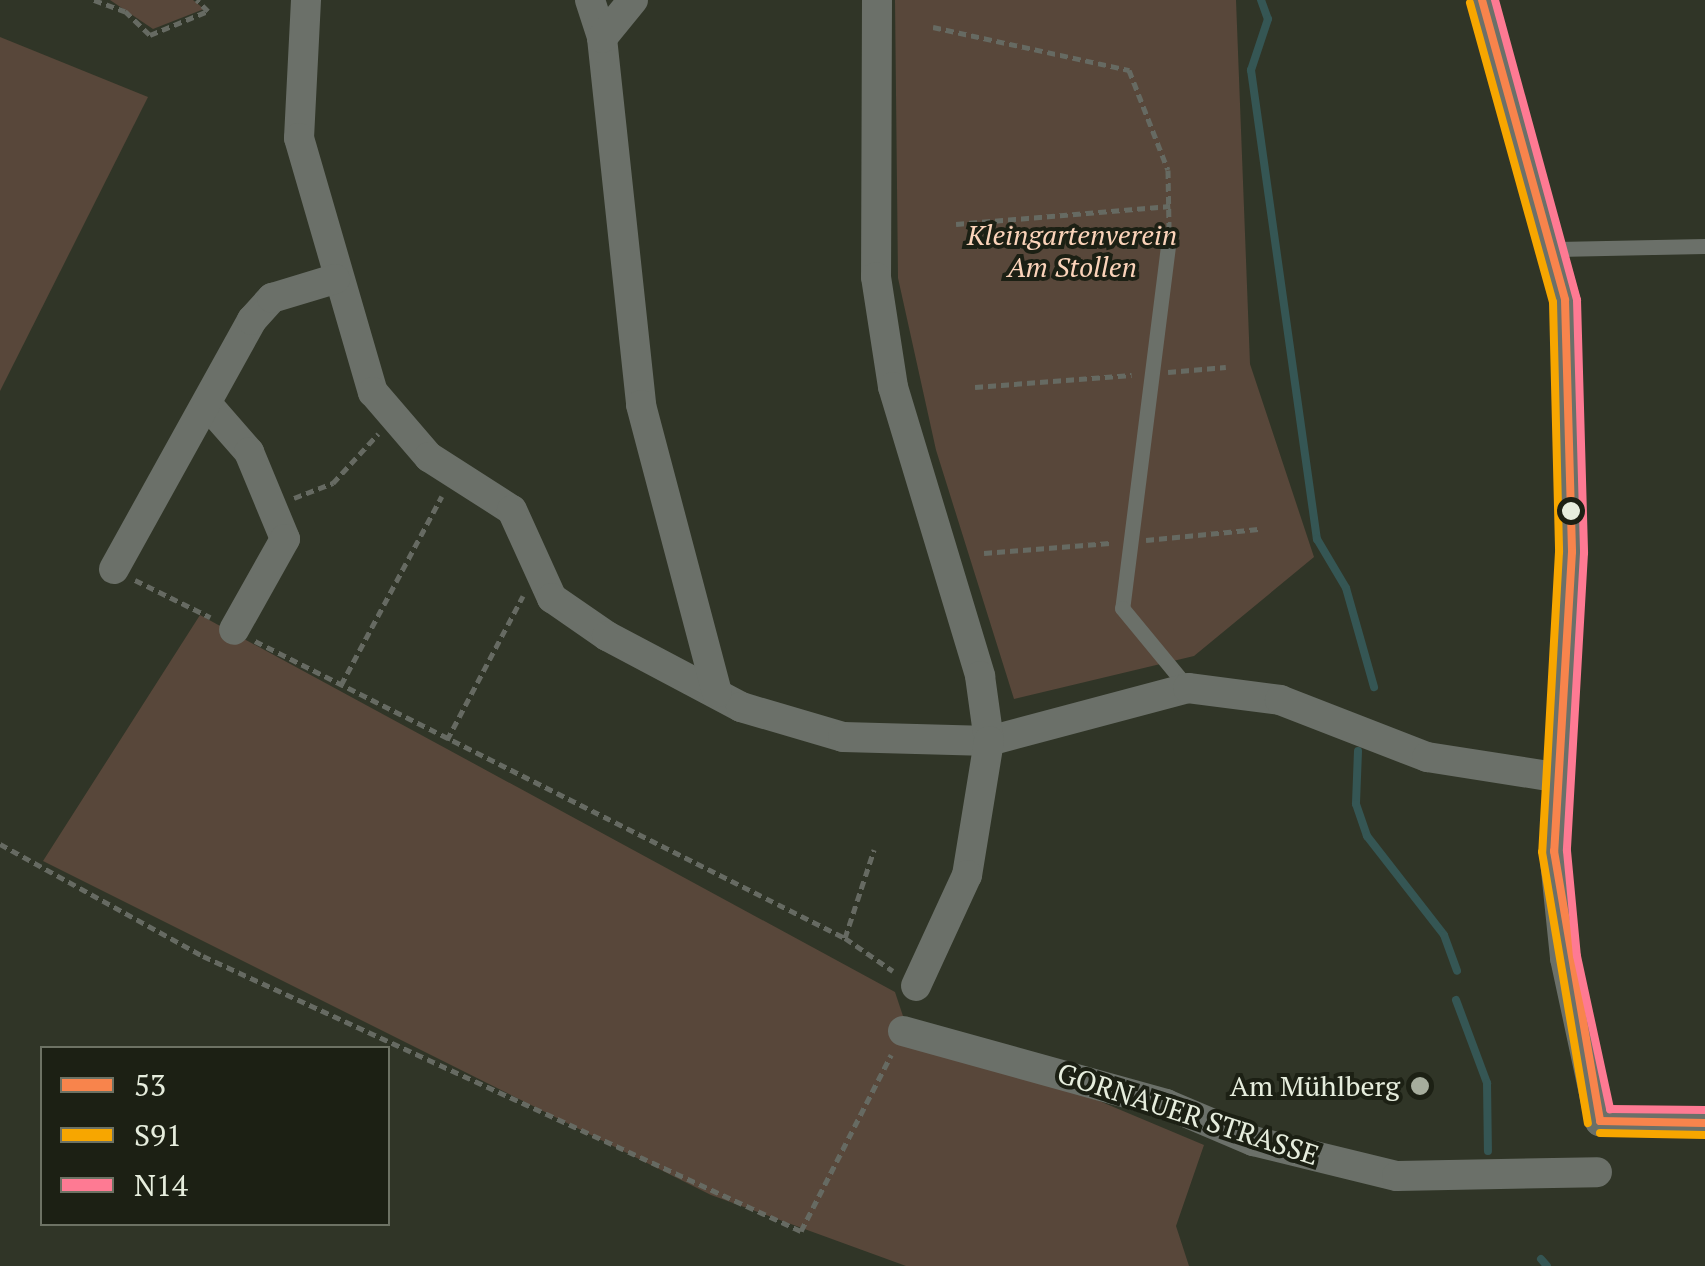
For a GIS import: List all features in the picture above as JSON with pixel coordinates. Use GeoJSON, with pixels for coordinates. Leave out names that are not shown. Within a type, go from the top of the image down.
{"type":"FeatureCollection","features":[{"type":"Feature","properties":{"kind":"street"},"geometry":{"type":"LineString","coordinates":[[306,0],[299,138],[335,279],[391,421],[455,472],[512,510],[542,583],[607,636],[776,721],[843,737],[989,740],[1188,688],[1280,700],[1427,757],[1554,777]]}},
{"type":"Feature","properties":{"kind":"street"},"geometry":{"type":"LineString","coordinates":[[590,0],[602,38],[641,405],[717,692]]}},
{"type":"Feature","properties":{"kind":"street"},"geometry":{"type":"LineString","coordinates":[[602,38],[633,0]]}},
{"type":"Feature","properties":{"kind":"street"},"geometry":{"type":"LineString","coordinates":[[876,0],[879,295],[894,388],[980,676],[989,740],[966,875],[916,986]]}},
{"type":"Feature","properties":{"kind":"street"},"geometry":{"type":"LineString","coordinates":[[1482,0],[1557,249],[1573,442],[1554,777],[1565,958],[1600,1121],[1705,1123]]}},
{"type":"Feature","properties":{"kind":"street"},"geometry":{"type":"LineString","coordinates":[[114,569],[272,298],[335,279]]}},
{"type":"Feature","properties":{"kind":"street"},"geometry":{"type":"LineString","coordinates":[[207,404],[250,452],[284,538],[234,630]]}},
{"type":"Feature","properties":{"kind":"street","name":"GORNAUER STRASSE"},"geometry":{"type":"LineString","coordinates":[[903,1030],[1166,1104],[1253,1141],[1397,1176],[1596,1172]]}},
{"type":"Feature","properties":{"kind":"lane"},"geometry":{"type":"LineString","coordinates":[[1168,246],[1122,608],[1188,688]]}},
{"type":"Feature","properties":{"kind":"lane"},"geometry":{"type":"LineString","coordinates":[[1557,249],[1705,246]]}},
{"type":"Feature","properties":{"kind":"path"},"geometry":{"type":"LineString","coordinates":[[94,0],[125,10],[150,36],[208,11],[197,0]]}},
{"type":"Feature","properties":{"kind":"path"},"geometry":{"type":"LineString","coordinates":[[933,27],[1128,70],[1168,170],[1168,246]]}},
{"type":"Feature","properties":{"kind":"path"},"geometry":{"type":"LineString","coordinates":[[956,224],[1170,206]]}},
{"type":"Feature","properties":{"kind":"path"},"geometry":{"type":"LineString","coordinates":[[975,388],[1226,366]]}},
{"type":"Feature","properties":{"kind":"path"},"geometry":{"type":"LineString","coordinates":[[272,506],[334,482],[391,421]]}},
{"type":"Feature","properties":{"kind":"path"},"geometry":{"type":"LineString","coordinates":[[340,686],[455,472]]}},
{"type":"Feature","properties":{"kind":"path"},"geometry":{"type":"LineString","coordinates":[[984,553],[1258,529]]}},
{"type":"Feature","properties":{"kind":"path"},"geometry":{"type":"LineString","coordinates":[[114,569],[845,938],[916,986]]}},
{"type":"Feature","properties":{"kind":"path"},"geometry":{"type":"LineString","coordinates":[[447,740],[520,598],[542,583]]}},
{"type":"Feature","properties":{"kind":"path"},"geometry":{"type":"LineString","coordinates":[[0,844],[204,956],[801,1231],[903,1030]]}},
{"type":"Feature","properties":{"kind":"path"},"geometry":{"type":"LineString","coordinates":[[845,938],[874,850]]}},
{"type":"Feature","properties":{"kind":"green space"},"geometry":{"type":"Polygon","coordinates":[[[110,0],[193,0],[204,9],[153,29],[110,0]]]}},
{"type":"Feature","properties":{"kind":"green space","name":"Kleingartenverein Am Stollen"},"geometry":{"type":"Polygon","coordinates":[[[895,0],[1236,0],[1250,364],[1314,557],[1194,656],[1014,699],[936,450],[898,278],[895,0]]]}},
{"type":"Feature","properties":{"kind":"green space"},"geometry":{"type":"Polygon","coordinates":[[[0,37],[148,97],[0,391],[0,37]]]}},
{"type":"Feature","properties":{"kind":"green space"},"geometry":{"type":"Polygon","coordinates":[[[200,615],[895,992],[904,1019],[1204,1145],[1176,1226],[1189,1266],[906,1266],[711,1195],[43,861],[200,615]]]}},
{"type":"Feature","properties":{"kind":"waterway"},"geometry":{"type":"LineString","coordinates":[[1261,0],[1268,19],[1251,70],[1317,539],[1346,588],[1374,687]]}},
{"type":"Feature","properties":{"kind":"waterway"},"geometry":{"type":"LineString","coordinates":[[1358,751],[1356,804],[1367,836],[1444,935],[1457,971]]}},
{"type":"Feature","properties":{"kind":"waterway"},"geometry":{"type":"LineString","coordinates":[[1456,1000],[1487,1083],[1488,1151]]}},
{"type":"Feature","properties":{"kind":"waterway"},"geometry":{"type":"LineString","coordinates":[[1541,1259],[1547,1266]]}},
{"type":"Feature","properties":{"kind":"transit line","name":"53"},"geometry":{"type":"LineString","coordinates":[[1482,0],[1565,300],[1572,552],[1554,851],[1600,1121]]}},
{"type":"Feature","properties":{"kind":"transit line","name":"N14"},"geometry":{"type":"LineString","coordinates":[[1495,0],[1577,300],[1584,553],[1567,851],[1577,956],[1610,1109],[1705,1110]]}},
{"type":"Feature","properties":{"kind":"transit line","name":"S91"},"geometry":{"type":"LineString","coordinates":[[1470,3],[1553,302],[1559,552],[1542,852],[1588,1123]]}},
{"type":"Feature","properties":{"kind":"transit line","name":"53"},"geometry":{"type":"LineString","coordinates":[[1600,1121],[1705,1123]]}},
{"type":"Feature","properties":{"kind":"transit line","name":"S91"},"geometry":{"type":"LineString","coordinates":[[1600,1133],[1705,1135]]}},
{"type":"Feature","properties":{"kind":"place","name":"Am Mühlberg"},"geometry":{"type":"Point","coordinates":[1420,1086]}}]}
